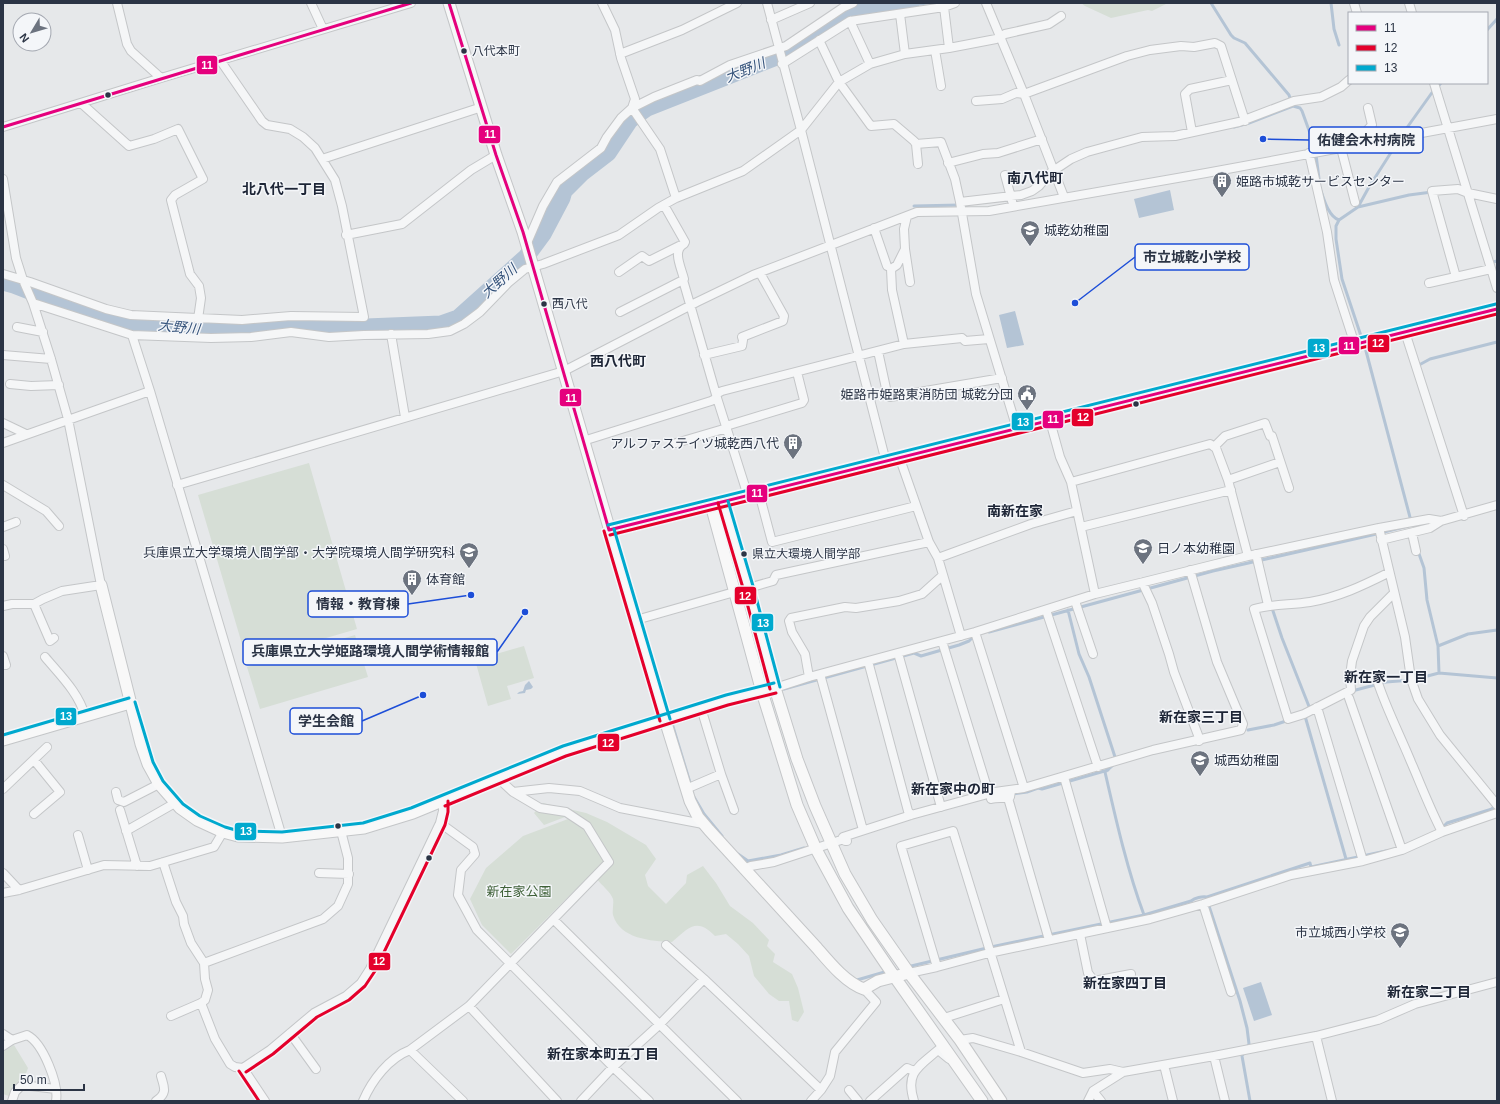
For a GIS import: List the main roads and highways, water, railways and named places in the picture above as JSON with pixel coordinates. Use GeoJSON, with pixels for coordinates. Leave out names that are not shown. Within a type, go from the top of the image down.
{"type":"FeatureCollection","features":[{"type":"Feature","properties":{"kind":"water"},"geometry":{"type":"Polygon","coordinates":[[[893,3],[937,3],[897,9],[893,3]]]}},
{"type":"Feature","properties":{"kind":"water"},"geometry":{"type":"Polygon","coordinates":[[[1170,190],[1174,210],[1139,218],[1134,199],[1170,190]]]}},
{"type":"Feature","properties":{"kind":"water"},"geometry":{"type":"Polygon","coordinates":[[[3,278],[49,293],[47,303],[3,287],[3,278]]]}},
{"type":"Feature","properties":{"kind":"water"},"geometry":{"type":"Polygon","coordinates":[[[1015,311],[1024,345],[1007,348],[999,315],[1015,311]]]}},
{"type":"Feature","properties":{"kind":"water"},"geometry":{"type":"Polygon","coordinates":[[[529,681],[533,687],[526,690],[525,693],[517,694],[523,691],[525,685],[529,681]]]}},
{"type":"Feature","properties":{"kind":"water"},"geometry":{"type":"Polygon","coordinates":[[[1261,982],[1272,1015],[1254,1021],[1243,988],[1261,982]]]}},
{"type":"Feature","properties":{"kind":"waterway","name":"大野川"},"geometry":{"type":"LineString","coordinates":[[3,282],[112,320],[211,330],[293,325],[366,327],[441,324],[458,318],[526,257],[543,234],[562,198],[564,191],[582,173],[608,153],[630,120],[647,108],[784,54],[818,34],[846,14],[861,8],[911,3]]}},
{"type":"Feature","properties":{"kind":"waterway"},"geometry":{"type":"LineString","coordinates":[[1211,3],[1231,35],[1245,43],[1289,95],[1291,101]]}},
{"type":"Feature","properties":{"kind":"waterway"},"geometry":{"type":"LineString","coordinates":[[1331,3],[1334,29],[1339,45]]}},
{"type":"Feature","properties":{"kind":"waterway"},"geometry":{"type":"LineString","coordinates":[[1488,29],[1497,19]]}},
{"type":"Feature","properties":{"kind":"waterway"},"geometry":{"type":"LineString","coordinates":[[1411,521],[1366,351],[1342,279],[1336,239],[1336,226],[1339,220],[1358,207],[1406,129],[1431,94],[1440,84]]}},
{"type":"Feature","properties":{"kind":"waterway"},"geometry":{"type":"LineString","coordinates":[[1234,127],[1249,123],[1293,106],[1300,108],[1315,147],[1319,179]]}},
{"type":"Feature","properties":{"kind":"waterway"},"geometry":{"type":"LineString","coordinates":[[1321,191],[1330,212],[1339,220]]}},
{"type":"Feature","properties":{"kind":"waterway"},"geometry":{"type":"LineString","coordinates":[[1358,207],[1409,195],[1432,192]]}},
{"type":"Feature","properties":{"kind":"waterway"},"geometry":{"type":"LineString","coordinates":[[914,206],[960,205]]}},
{"type":"Feature","properties":{"kind":"waterway"},"geometry":{"type":"LineString","coordinates":[[1493,262],[1497,261]]}},
{"type":"Feature","properties":{"kind":"waterway"},"geometry":{"type":"LineString","coordinates":[[1419,365],[1430,359],[1497,342]]}},
{"type":"Feature","properties":{"kind":"waterway"},"geometry":{"type":"LineString","coordinates":[[989,632],[1213,571],[1408,526]]}},
{"type":"Feature","properties":{"kind":"waterway"},"geometry":{"type":"LineString","coordinates":[[1418,551],[1424,568],[1427,600],[1438,646],[1439,673]]}},
{"type":"Feature","properties":{"kind":"waterway"},"geometry":{"type":"LineString","coordinates":[[1272,608],[1282,638],[1310,709]]}},
{"type":"Feature","properties":{"kind":"waterway"},"geometry":{"type":"LineString","coordinates":[[1068,610],[1079,654],[1089,677],[1116,760]]}},
{"type":"Feature","properties":{"kind":"waterway"},"geometry":{"type":"LineString","coordinates":[[1438,646],[1468,634],[1497,630]]}},
{"type":"Feature","properties":{"kind":"waterway"},"geometry":{"type":"LineString","coordinates":[[784,689],[914,653],[921,656],[959,645],[969,641],[974,636]]}},
{"type":"Feature","properties":{"kind":"waterway"},"geometry":{"type":"LineString","coordinates":[[1352,691],[1386,682],[1412,680],[1439,673],[1497,678]]}},
{"type":"Feature","properties":{"kind":"waterway"},"geometry":{"type":"LineString","coordinates":[[1305,716],[1346,859]]}},
{"type":"Feature","properties":{"kind":"waterway"},"geometry":{"type":"LineString","coordinates":[[671,720],[691,786]]}},
{"type":"Feature","properties":{"kind":"waterway"},"geometry":{"type":"LineString","coordinates":[[1248,730],[1274,725],[1289,720]]}},
{"type":"Feature","properties":{"kind":"waterway"},"geometry":{"type":"LineString","coordinates":[[1113,765],[1105,772],[1127,862],[1144,915]]}},
{"type":"Feature","properties":{"kind":"waterway"},"geometry":{"type":"LineString","coordinates":[[1012,794],[1027,792],[1038,788],[1042,789],[1108,770]]}},
{"type":"Feature","properties":{"kind":"waterway"},"geometry":{"type":"LineString","coordinates":[[694,797],[704,814],[722,836]]}},
{"type":"Feature","properties":{"kind":"waterway"},"geometry":{"type":"LineString","coordinates":[[1441,829],[1447,823],[1492,809],[1495,805]]}},
{"type":"Feature","properties":{"kind":"waterway"},"geometry":{"type":"LineString","coordinates":[[738,854],[748,861],[781,855],[804,848]]}},
{"type":"Feature","properties":{"kind":"waterway"},"geometry":{"type":"LineString","coordinates":[[907,967],[991,947],[1144,915],[1194,899],[1207,897],[1310,863],[1311,867],[1386,851]]}},
{"type":"Feature","properties":{"kind":"waterway"},"geometry":{"type":"LineString","coordinates":[[1208,903],[1240,1001],[1247,1028],[1249,1044],[1242,1056],[1250,1101]]}},
{"type":"Feature","properties":{"kind":"waterway"},"geometry":{"type":"LineString","coordinates":[[857,980],[888,971]]}},
{"type":"Feature","properties":{"kind":"place","name":"八代本町"},"geometry":{"type":"Point","coordinates":[464,51]}},
{"type":"Feature","properties":{"kind":"place","name":"佑健会木村病院"},"geometry":{"type":"Point","coordinates":[1263,139]}},
{"type":"Feature","properties":{"kind":"place","name":"姫路市城乾サービスセンター"},"geometry":{"type":"Point","coordinates":[1222,198]}},
{"type":"Feature","properties":{"kind":"place","name":"城乾幼稚園"},"geometry":{"type":"Point","coordinates":[1030,247]}},
{"type":"Feature","properties":{"kind":"place","name":"市立城乾小学校"},"geometry":{"type":"Point","coordinates":[1075,303]}},
{"type":"Feature","properties":{"kind":"place","name":"西八代"},"geometry":{"type":"Point","coordinates":[544,304]}},
{"type":"Feature","properties":{"kind":"place","name":"姫路市姫路東消防団 城乾分団"},"geometry":{"type":"Point","coordinates":[1027,411]}},
{"type":"Feature","properties":{"kind":"place","name":"アルファステイツ城乾西八代"},"geometry":{"type":"Point","coordinates":[793,460]}},
{"type":"Feature","properties":{"kind":"place","name":"県立大環境人間学部"},"geometry":{"type":"Point","coordinates":[744,554]}},
{"type":"Feature","properties":{"kind":"place","name":"日ノ本幼稚園"},"geometry":{"type":"Point","coordinates":[1143,565]}},
{"type":"Feature","properties":{"kind":"place","name":"兵庫県立大学環境人間学部・大学院環境人間学研究科"},"geometry":{"type":"Point","coordinates":[469,569]}},
{"type":"Feature","properties":{"kind":"place","name":"情報・教育棟"},"geometry":{"type":"Point","coordinates":[471,595]}},
{"type":"Feature","properties":{"kind":"place","name":"体育館"},"geometry":{"type":"Point","coordinates":[412,596]}},
{"type":"Feature","properties":{"kind":"place","name":"兵庫県立大学姫路環境人間学術情報館"},"geometry":{"type":"Point","coordinates":[525,612]}},
{"type":"Feature","properties":{"kind":"place","name":"学生会館"},"geometry":{"type":"Point","coordinates":[423,695]}},
{"type":"Feature","properties":{"kind":"place","name":"城西幼稚園"},"geometry":{"type":"Point","coordinates":[1200,777]}},
{"type":"Feature","properties":{"kind":"place","name":"市立城西小学校"},"geometry":{"type":"Point","coordinates":[1400,949]}},
{"type":"Feature","properties":{"kind":"district","name":"南八代町"},"geometry":{"type":"Point","coordinates":[1035,178]}},
{"type":"Feature","properties":{"kind":"district","name":"北八代一丁目"},"geometry":{"type":"Point","coordinates":[284,189]}},
{"type":"Feature","properties":{"kind":"district","name":"西八代町"},"geometry":{"type":"Point","coordinates":[618,361]}},
{"type":"Feature","properties":{"kind":"district","name":"南新在家"},"geometry":{"type":"Point","coordinates":[1015,511]}},
{"type":"Feature","properties":{"kind":"district","name":"新在家一丁目"},"geometry":{"type":"Point","coordinates":[1386,677]}},
{"type":"Feature","properties":{"kind":"district","name":"新在家三丁目"},"geometry":{"type":"Point","coordinates":[1201,717]}},
{"type":"Feature","properties":{"kind":"district","name":"新在家中の町"},"geometry":{"type":"Point","coordinates":[953,789]}},
{"type":"Feature","properties":{"kind":"district","name":"新在家四丁目"},"geometry":{"type":"Point","coordinates":[1125,983]}},
{"type":"Feature","properties":{"kind":"district","name":"新在家二丁目"},"geometry":{"type":"Point","coordinates":[1429,992]}},
{"type":"Feature","properties":{"kind":"district","name":"新在家本町五丁目"},"geometry":{"type":"Point","coordinates":[603,1054]}},
{"type":"Feature","properties":{"kind":"park label","name":"新在家公園"},"geometry":{"type":"Point","coordinates":[519,891]}}]}
